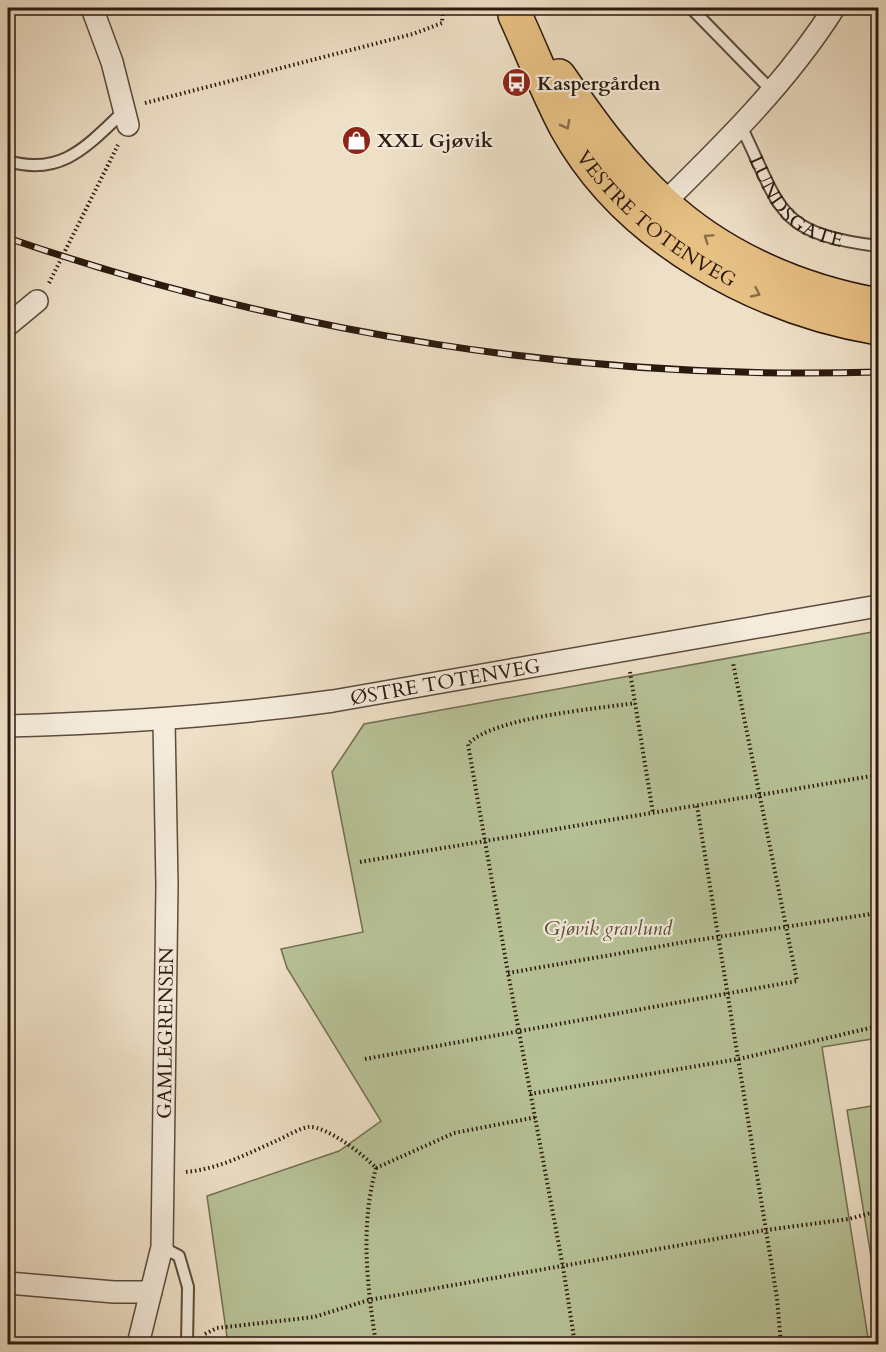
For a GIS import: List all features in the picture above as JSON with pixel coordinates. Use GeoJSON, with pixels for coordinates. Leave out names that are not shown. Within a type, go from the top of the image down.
{"type":"FeatureCollection","features":[{"type":"Feature","properties":{"kind":"main road","name":"VESTRE TOTENVEG"},"geometry":{"type":"LineString","coordinates":[[513,11],[590,120],[623,161],[663,204],[712,241],[759,267],[805,287],[879,305]]}},
{"type":"Feature","properties":{"kind":"main road","name":"VESTRE TOTENVEG"},"geometry":{"type":"LineString","coordinates":[[513,11],[566,128],[596,171],[639,215],[694,260],[755,293],[802,311],[879,328]]}},
{"type":"Feature","properties":{"kind":"street"},"geometry":{"type":"LineString","coordinates":[[92,8],[112,62],[126,118]]}},
{"type":"Feature","properties":{"kind":"street"},"geometry":{"type":"LineString","coordinates":[[663,204],[771,92],[811,45],[834,8]]}},
{"type":"Feature","properties":{"kind":"street"},"geometry":{"type":"LineString","coordinates":[[8,325],[37,301]]}},
{"type":"Feature","properties":{"kind":"street","name":"ØSTRE TOTENVEG"},"geometry":{"type":"LineString","coordinates":[[8,726],[164,720],[252,712],[344,699],[879,606]]}},
{"type":"Feature","properties":{"kind":"street","name":"GAMLEGRENSEN"},"geometry":{"type":"LineString","coordinates":[[138,1344],[162,1247],[167,885],[164,720]]}},
{"type":"Feature","properties":{"kind":"street"},"geometry":{"type":"LineString","coordinates":[[8,1283],[114,1292],[151,1292]]}},
{"type":"Feature","properties":{"kind":"lane"},"geometry":{"type":"LineString","coordinates":[[691,8],[771,92]]}},
{"type":"Feature","properties":{"kind":"lane"},"geometry":{"type":"LineString","coordinates":[[8,161],[34,165],[61,162],[126,118]]}},
{"type":"Feature","properties":{"kind":"lane","name":"LUNDSGATE"},"geometry":{"type":"LineString","coordinates":[[739,124],[774,196],[790,219],[819,235],[879,246]]}},
{"type":"Feature","properties":{"kind":"lane"},"geometry":{"type":"LineString","coordinates":[[162,1247],[179,1256],[188,1287],[187,1341]]}},
{"type":"Feature","properties":{"kind":"path"},"geometry":{"type":"LineString","coordinates":[[37,301],[64,258],[126,118],[413,34],[442,22],[443,8]]}},
{"type":"Feature","properties":{"kind":"path"},"geometry":{"type":"LineString","coordinates":[[365,1059],[797,981],[733,663]]}},
{"type":"Feature","properties":{"kind":"path"},"geometry":{"type":"LineString","coordinates":[[629,667],[653,813]]}},
{"type":"Feature","properties":{"kind":"path"},"geometry":{"type":"LineString","coordinates":[[575,1344],[537,1117],[530,1094],[468,744],[477,735],[527,720],[635,703]]}},
{"type":"Feature","properties":{"kind":"path"},"geometry":{"type":"LineString","coordinates":[[360,862],[879,775]]}},
{"type":"Feature","properties":{"kind":"path"},"geometry":{"type":"LineString","coordinates":[[697,806],[726,994],[739,1059],[782,1344]]}},
{"type":"Feature","properties":{"kind":"path"},"geometry":{"type":"LineString","coordinates":[[508,973],[718,937],[879,913]]}},
{"type":"Feature","properties":{"kind":"path"},"geometry":{"type":"LineString","coordinates":[[530,1094],[739,1059],[879,1026]]}},
{"type":"Feature","properties":{"kind":"path"},"geometry":{"type":"LineString","coordinates":[[376,1168],[454,1133],[537,1117]]}},
{"type":"Feature","properties":{"kind":"path"},"geometry":{"type":"LineString","coordinates":[[164,1174],[200,1171],[309,1127],[323,1131],[363,1153],[376,1168]]}},
{"type":"Feature","properties":{"kind":"path"},"geometry":{"type":"LineString","coordinates":[[376,1168],[367,1200],[365,1234],[369,1300],[376,1344]]}},
{"type":"Feature","properties":{"kind":"path"},"geometry":{"type":"LineString","coordinates":[[187,1341],[217,1328],[314,1317],[369,1300],[766,1230],[849,1219],[879,1210]]}},
{"type":"Feature","properties":{"kind":"green space","name":"Gjøvik gravlund"},"geometry":{"type":"Polygon","coordinates":[[[878,631],[878,1038],[822,1047],[869,1344],[228,1344],[207,1196],[339,1151],[381,1121],[287,968],[281,949],[363,932],[332,772],[364,724],[878,631]]]}},
{"type":"Feature","properties":{"kind":"green space"},"geometry":{"type":"Polygon","coordinates":[[[878,1105],[878,1299],[847,1110],[878,1105]]]}},
{"type":"Feature","properties":{"kind":"railway"},"geometry":{"type":"LineString","coordinates":[[8,238],[113,272],[220,301],[328,325],[437,344],[546,359],[656,368],[767,373],[878,372]]}},
{"type":"Feature","properties":{"kind":"place","name":"Kaspergården"},"geometry":{"type":"Point","coordinates":[516,83]}},
{"type":"Feature","properties":{"kind":"place","name":"XXL Gjøvik"},"geometry":{"type":"Point","coordinates":[356,140]}}]}
